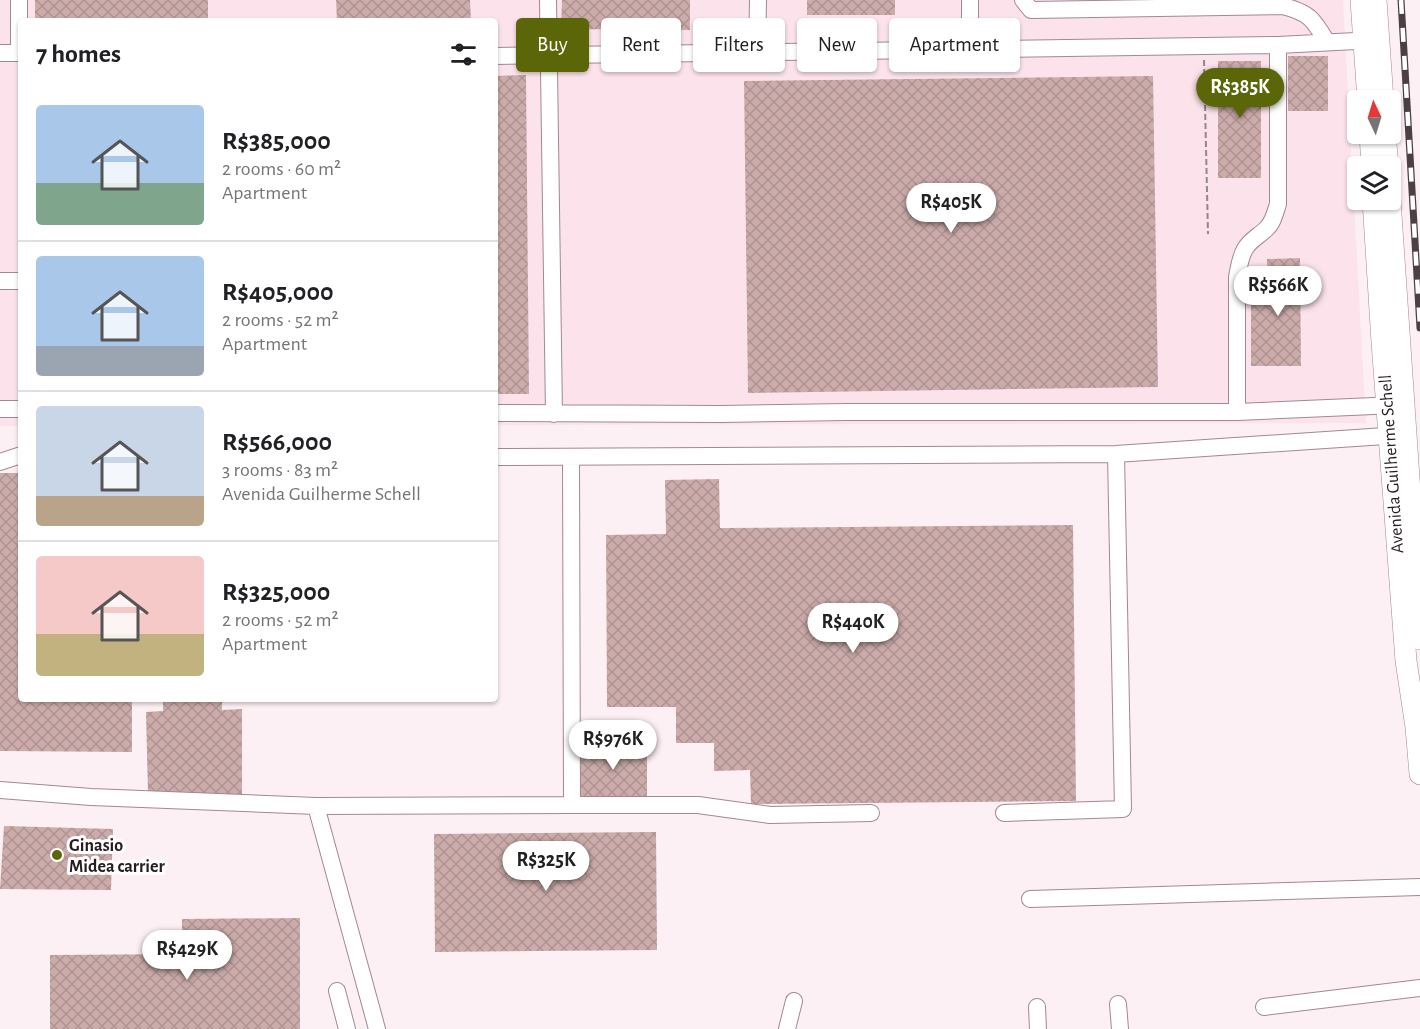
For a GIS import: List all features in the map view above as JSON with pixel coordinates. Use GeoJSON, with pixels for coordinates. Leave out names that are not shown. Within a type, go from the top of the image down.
{"type":"FeatureCollection","features":[{"type":"Feature","properties":{"kind":"main road"},"geometry":{"type":"LineString","coordinates":[[1361,0],[1381,90]]}},
{"type":"Feature","properties":{"kind":"main road"},"geometry":{"type":"LineString","coordinates":[[1368,90],[1376,0]]}},
{"type":"Feature","properties":{"kind":"main road","name":"Avenida Guilherme Schell"},"geometry":{"type":"LineString","coordinates":[[1374,210],[1396,405]]}},
{"type":"Feature","properties":{"kind":"main road","name":"Avenida Guilherme Schell"},"geometry":{"type":"LineString","coordinates":[[1390,210],[1406,661],[1416,727],[1420,774]]}},
{"type":"Feature","properties":{"kind":"main road","name":"Avenida Guilherme Schell"},"geometry":{"type":"LineString","coordinates":[[1398,435],[1420,639]]}},
{"type":"Feature","properties":{"kind":"main road","name":"Avenida Guilherme Schell"},"geometry":{"type":"LineString","coordinates":[[1416,727],[1420,677]]}},
{"type":"Feature","properties":{"kind":"lane"},"geometry":{"type":"LineString","coordinates":[[19,0],[19,18]]}},
{"type":"Feature","properties":{"kind":"lane"},"geometry":{"type":"LineString","coordinates":[[548,0],[548,18]]}},
{"type":"Feature","properties":{"kind":"lane"},"geometry":{"type":"LineString","coordinates":[[758,0],[758,18]]}},
{"type":"Feature","properties":{"kind":"lane"},"geometry":{"type":"LineString","coordinates":[[970,0],[970,18]]}},
{"type":"Feature","properties":{"kind":"lane"},"geometry":{"type":"LineString","coordinates":[[1023,0],[1032,10],[1283,3],[1307,14],[1317,24],[1327,42]]}},
{"type":"Feature","properties":{"kind":"lane"},"geometry":{"type":"LineString","coordinates":[[1020,49],[1278,45],[1371,40]]}},
{"type":"Feature","properties":{"kind":"lane"},"geometry":{"type":"LineString","coordinates":[[1237,412],[1237,277],[1239,263],[1250,242],[1267,228],[1278,204],[1278,45]]}},
{"type":"Feature","properties":{"kind":"lane"},"geometry":{"type":"LineString","coordinates":[[785,52],[889,51]]}},
{"type":"Feature","properties":{"kind":"lane"},"geometry":{"type":"LineString","coordinates":[[0,53],[18,53]]}},
{"type":"Feature","properties":{"kind":"lane"},"geometry":{"type":"LineString","coordinates":[[589,56],[693,54]]}},
{"type":"Feature","properties":{"kind":"lane"},"geometry":{"type":"LineString","coordinates":[[498,56],[516,56]]}},
{"type":"Feature","properties":{"kind":"lane"},"geometry":{"type":"LineString","coordinates":[[549,72],[554,414]]}},
{"type":"Feature","properties":{"kind":"lane"},"geometry":{"type":"LineString","coordinates":[[0,281],[18,281]]}},
{"type":"Feature","properties":{"kind":"lane"},"geometry":{"type":"LineString","coordinates":[[498,413],[1237,412],[1396,405]]}},
{"type":"Feature","properties":{"kind":"lane"},"geometry":{"type":"LineString","coordinates":[[0,409],[18,409]]}},
{"type":"Feature","properties":{"kind":"lane"},"geometry":{"type":"LineString","coordinates":[[498,457],[1116,454],[1398,435]]}},
{"type":"Feature","properties":{"kind":"lane"},"geometry":{"type":"LineString","coordinates":[[1004,813],[1123,809],[1116,454]]}},
{"type":"Feature","properties":{"kind":"lane"},"geometry":{"type":"LineString","coordinates":[[0,462],[18,456]]}},
{"type":"Feature","properties":{"kind":"lane"},"geometry":{"type":"LineString","coordinates":[[571,457],[572,805]]}},
{"type":"Feature","properties":{"kind":"lane"},"geometry":{"type":"LineString","coordinates":[[0,790],[91,797],[316,806],[698,805],[770,815],[871,813]]}},
{"type":"Feature","properties":{"kind":"lane"},"geometry":{"type":"LineString","coordinates":[[316,806],[377,1029]]}},
{"type":"Feature","properties":{"kind":"lane"},"geometry":{"type":"LineString","coordinates":[[1030,899],[1420,887]]}},
{"type":"Feature","properties":{"kind":"lane"},"geometry":{"type":"LineString","coordinates":[[1264,1007],[1420,987]]}},
{"type":"Feature","properties":{"kind":"lane"},"geometry":{"type":"LineString","coordinates":[[337,991],[347,1029]]}},
{"type":"Feature","properties":{"kind":"lane"},"geometry":{"type":"LineString","coordinates":[[787,1029],[794,1001]]}},
{"type":"Feature","properties":{"kind":"lane"},"geometry":{"type":"LineString","coordinates":[[1118,1005],[1120,1029]]}},
{"type":"Feature","properties":{"kind":"lane"},"geometry":{"type":"LineString","coordinates":[[1038,1007],[1038,1029]]}},
{"type":"Feature","properties":{"kind":"path"},"geometry":{"type":"LineString","coordinates":[[1204,45],[1208,234]]}},
{"type":"Feature","properties":{"kind":"shaded area"},"geometry":{"type":"Polygon","coordinates":[[[0,0],[1343,0],[1348,90],[1347,144],[1351,144],[1351,156],[1347,156],[1347,210],[1354,210],[1366,423],[498,425],[498,18],[18,18],[18,426],[0,426],[0,0]]]}},
{"type":"Feature","properties":{"kind":"building"},"geometry":{"type":"Polygon","coordinates":[[[35,0],[208,0],[208,18],[35,18],[35,0]]]}},
{"type":"Feature","properties":{"kind":"building"},"geometry":{"type":"Polygon","coordinates":[[[336,0],[470,0],[471,18],[337,18],[336,0]]]}},
{"type":"Feature","properties":{"kind":"building"},"geometry":{"type":"Polygon","coordinates":[[[562,0],[690,0],[690,30],[681,30],[681,18],[601,18],[601,29],[589,29],[589,18],[561,18],[562,0]]]}},
{"type":"Feature","properties":{"kind":"building"},"geometry":{"type":"Polygon","coordinates":[[[807,0],[895,0],[895,15],[807,15],[807,0]]]}},
{"type":"Feature","properties":{"kind":"building"},"geometry":{"type":"Polygon","coordinates":[[[1288,56],[1328,56],[1328,111],[1288,111],[1288,56]]]}},
{"type":"Feature","properties":{"kind":"building"},"geometry":{"type":"Polygon","coordinates":[[[1218,61],[1261,61],[1261,178],[1218,178],[1218,61]]]}},
{"type":"Feature","properties":{"kind":"building"},"geometry":{"type":"Polygon","coordinates":[[[526,75],[529,394],[498,394],[498,76],[526,75]]]}},
{"type":"Feature","properties":{"kind":"building"},"geometry":{"type":"Polygon","coordinates":[[[1153,76],[1158,387],[748,393],[744,81],[1153,76]]]}},
{"type":"Feature","properties":{"kind":"building"},"geometry":{"type":"Polygon","coordinates":[[[1300,258],[1301,366],[1251,366],[1251,291],[1267,291],[1267,259],[1300,258]]]}},
{"type":"Feature","properties":{"kind":"building"},"geometry":{"type":"Polygon","coordinates":[[[0,473],[18,473],[18,702],[132,702],[132,752],[0,751],[0,473]]]}},
{"type":"Feature","properties":{"kind":"building"},"geometry":{"type":"Polygon","coordinates":[[[719,479],[720,528],[1073,525],[1076,801],[751,804],[750,770],[714,771],[714,743],[676,743],[676,707],[607,707],[606,535],[666,534],[665,480],[719,479]]]}},
{"type":"Feature","properties":{"kind":"building"},"geometry":{"type":"Polygon","coordinates":[[[163,702],[222,702],[222,710],[242,709],[242,796],[148,794],[146,712],[163,711],[163,702]]]}},
{"type":"Feature","properties":{"kind":"building"},"geometry":{"type":"Polygon","coordinates":[[[647,744],[647,796],[579,799],[580,745],[647,744]]]}},
{"type":"Feature","properties":{"kind":"building","name":"Ginasio Midea carrier"},"geometry":{"type":"Polygon","coordinates":[[[4,826],[113,829],[111,890],[0,889],[4,826]]]}},
{"type":"Feature","properties":{"kind":"building"},"geometry":{"type":"Polygon","coordinates":[[[656,832],[657,950],[435,952],[434,834],[656,832]]]}},
{"type":"Feature","properties":{"kind":"building"},"geometry":{"type":"Polygon","coordinates":[[[300,918],[300,1029],[50,1029],[50,955],[182,954],[182,919],[300,918]]]}},
{"type":"Feature","properties":{"kind":"railway"},"geometry":{"type":"LineString","coordinates":[[1401,0],[1420,328]]}},
{"type":"Feature","properties":{"kind":"place","name":"Ginasio Midea carrier"},"geometry":{"type":"Point","coordinates":[57,855]}}]}
